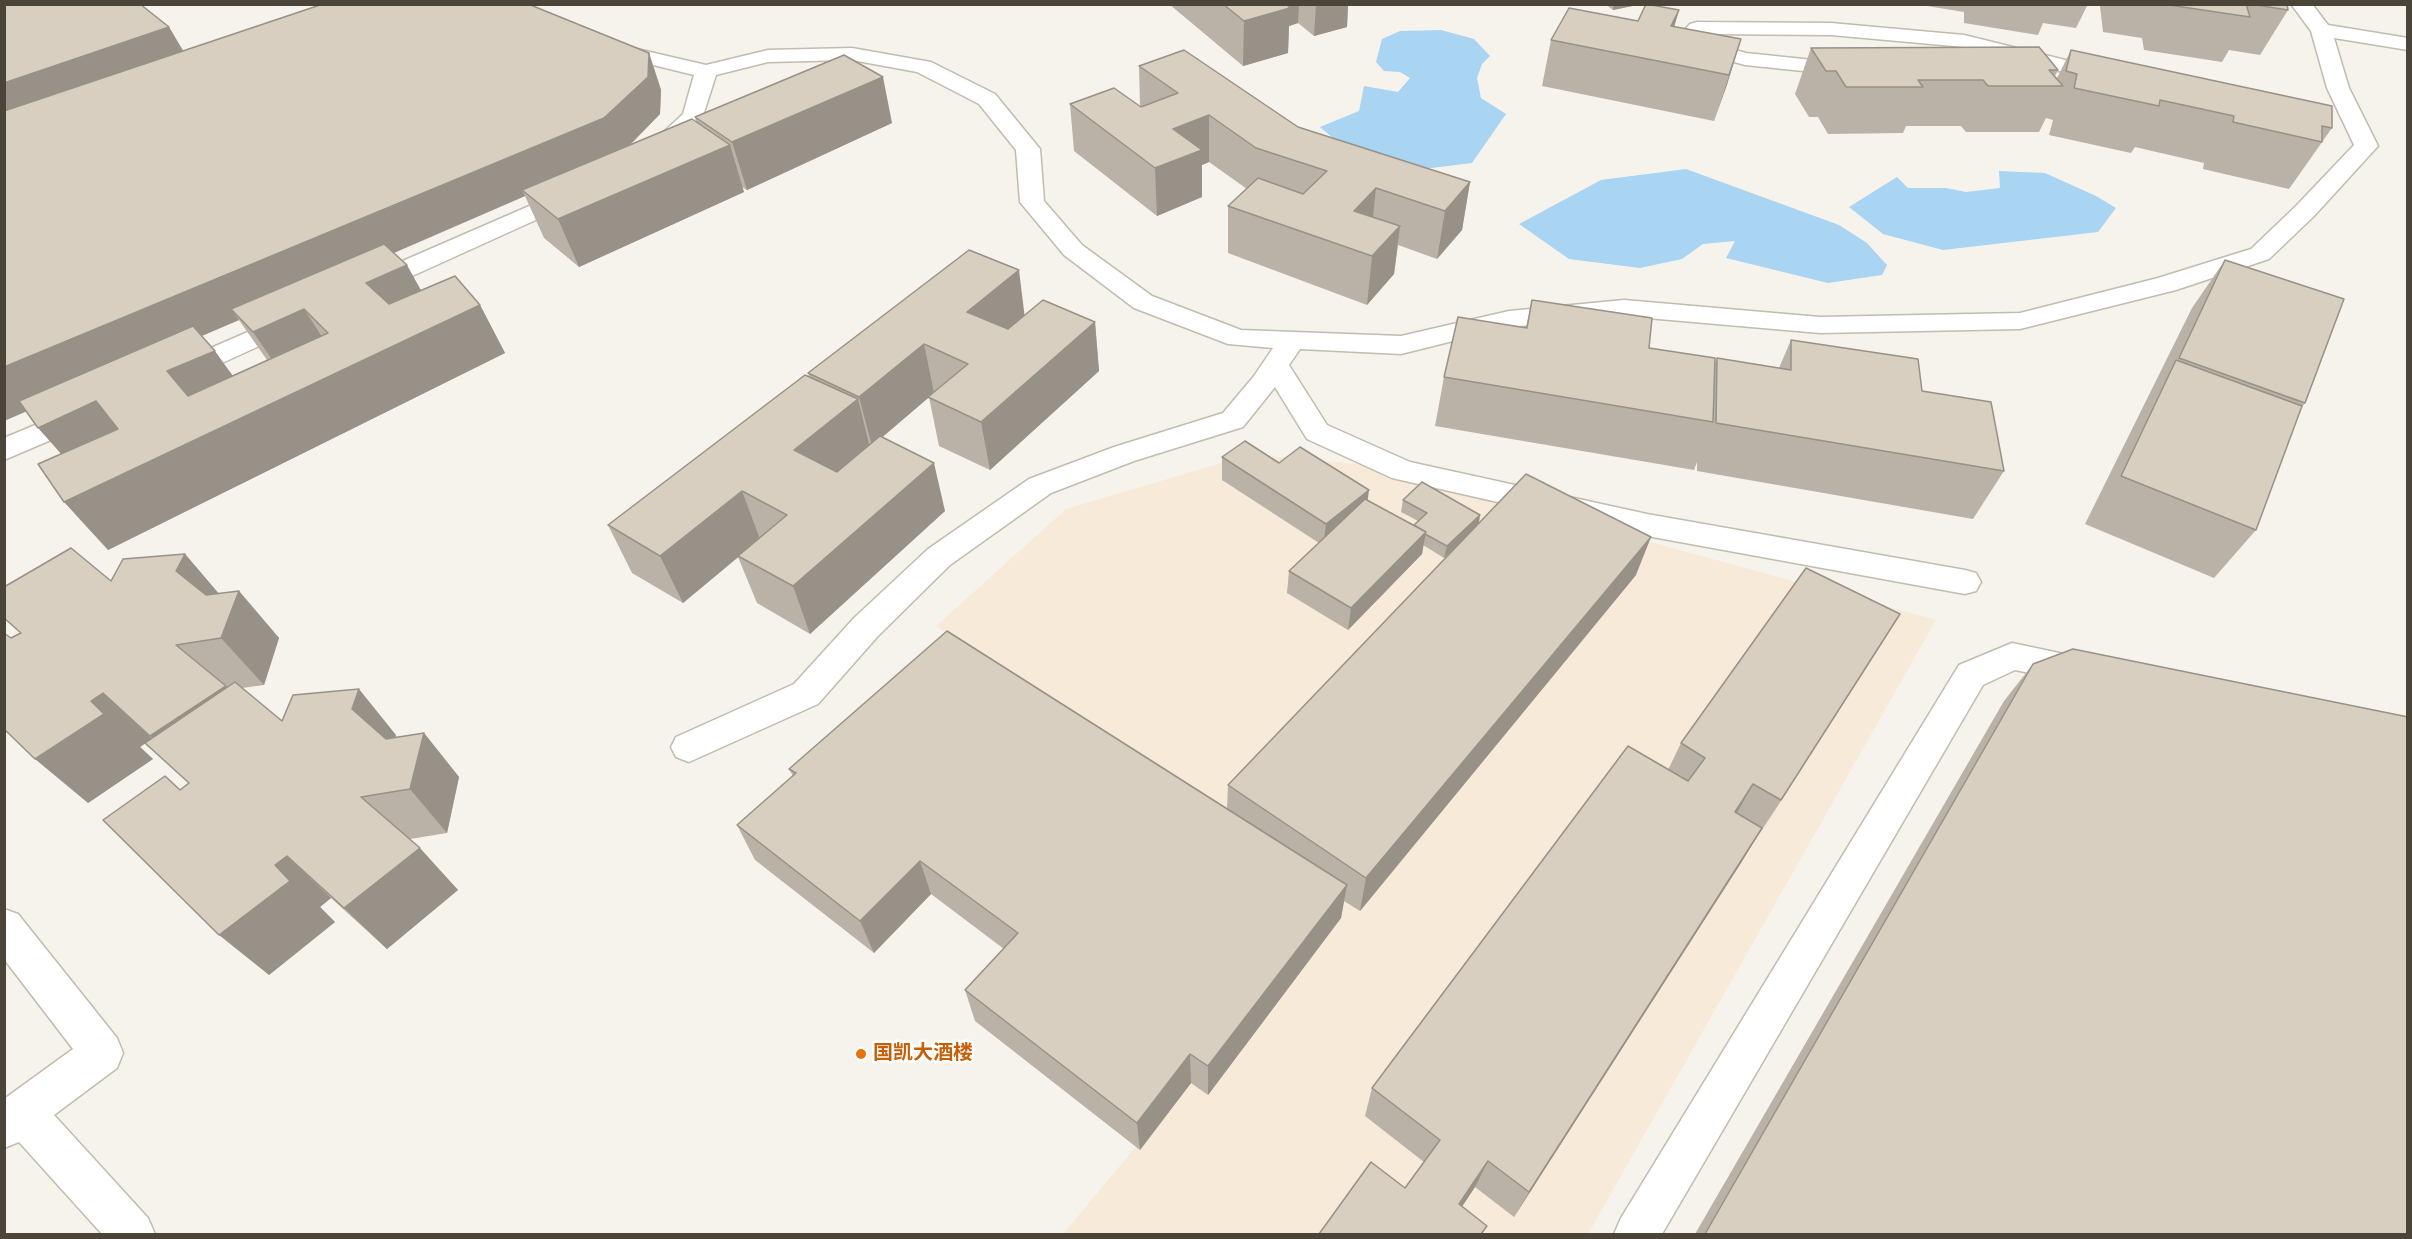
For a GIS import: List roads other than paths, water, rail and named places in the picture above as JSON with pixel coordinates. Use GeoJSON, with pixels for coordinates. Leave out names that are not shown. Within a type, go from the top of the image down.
{"type":"FeatureCollection","features":[{"type":"Feature","properties":{"kind":"street"},"geometry":{"type":"LineString","coordinates":[[589,42],[706,71],[768,56],[852,54],[923,67],[987,99],[1029,150],[1032,201],[1073,250],[1143,302],[1284,353],[1401,345],[1509,319],[1624,308],[1820,325],[2020,321],[2167,284],[2260,254],[2306,211],[2366,146],[2344,122],[2338,88],[2320,30],[2301,4]]}},
{"type":"Feature","properties":{"kind":"street"},"geometry":{"type":"LineString","coordinates":[[1872,71],[1745,59],[1684,42],[1697,28],[1831,29],[1964,41],[2120,82],[2037,82]]}},
{"type":"Feature","properties":{"kind":"street"},"geometry":{"type":"LineString","coordinates":[[2320,30],[2408,44]]}},
{"type":"Feature","properties":{"kind":"street"},"geometry":{"type":"LineString","coordinates":[[641,163],[693,117],[706,71]]}},
{"type":"Feature","properties":{"kind":"street"},"geometry":{"type":"LineString","coordinates":[[350,294],[598,182]]}},
{"type":"Feature","properties":{"kind":"street"},"geometry":{"type":"LineString","coordinates":[[156,382],[317,309]]}},
{"type":"Feature","properties":{"kind":"street"},"geometry":{"type":"LineString","coordinates":[[1284,353],[1317,432],[1403,471],[1647,525],[1965,582]]}},
{"type":"Feature","properties":{"kind":"street"},"geometry":{"type":"LineString","coordinates":[[688,747],[807,694],[866,627],[939,557],[1040,486],[1124,454],[1233,420],[1284,353]]}},
{"type":"Feature","properties":{"kind":"street"},"geometry":{"type":"LineString","coordinates":[[4,450],[102,406]]}},
{"type":"Feature","properties":{"kind":"street"},"geometry":{"type":"LineString","coordinates":[[1637,1234],[1971,675],[2012,656],[2117,678]]}},
{"type":"Feature","properties":{"kind":"street"},"geometry":{"type":"LineString","coordinates":[[4,927],[102,1053],[13,1120],[132,1234]]}},
{"type":"Feature","properties":{"kind":"water"},"geometry":{"type":"Polygon","coordinates":[[[1441,30],[1474,39],[1490,56],[1482,64],[1477,78],[1481,98],[1506,114],[1472,163],[1399,172],[1353,155],[1320,127],[1359,111],[1364,86],[1398,92],[1410,78],[1400,72],[1384,71],[1376,62],[1382,39],[1400,31],[1441,30]]]}},
{"type":"Feature","properties":{"kind":"water"},"geometry":{"type":"Polygon","coordinates":[[[1686,169],[1839,225],[1867,243],[1887,265],[1882,275],[1828,283],[1726,258],[1735,241],[1703,244],[1682,259],[1640,268],[1569,259],[1519,224],[1601,180],[1686,169]]]}},
{"type":"Feature","properties":{"kind":"water"},"geometry":{"type":"Polygon","coordinates":[[[1999,171],[2045,173],[2096,196],[2116,208],[2098,232],[1943,250],[1883,234],[1849,207],[1897,177],[1908,188],[1946,188],[1966,192],[2000,188],[1999,171]]]}},
{"type":"Feature","properties":{"kind":"place","name":"国凯大酒楼"},"geometry":{"type":"Point","coordinates":[861,1054]}}]}
